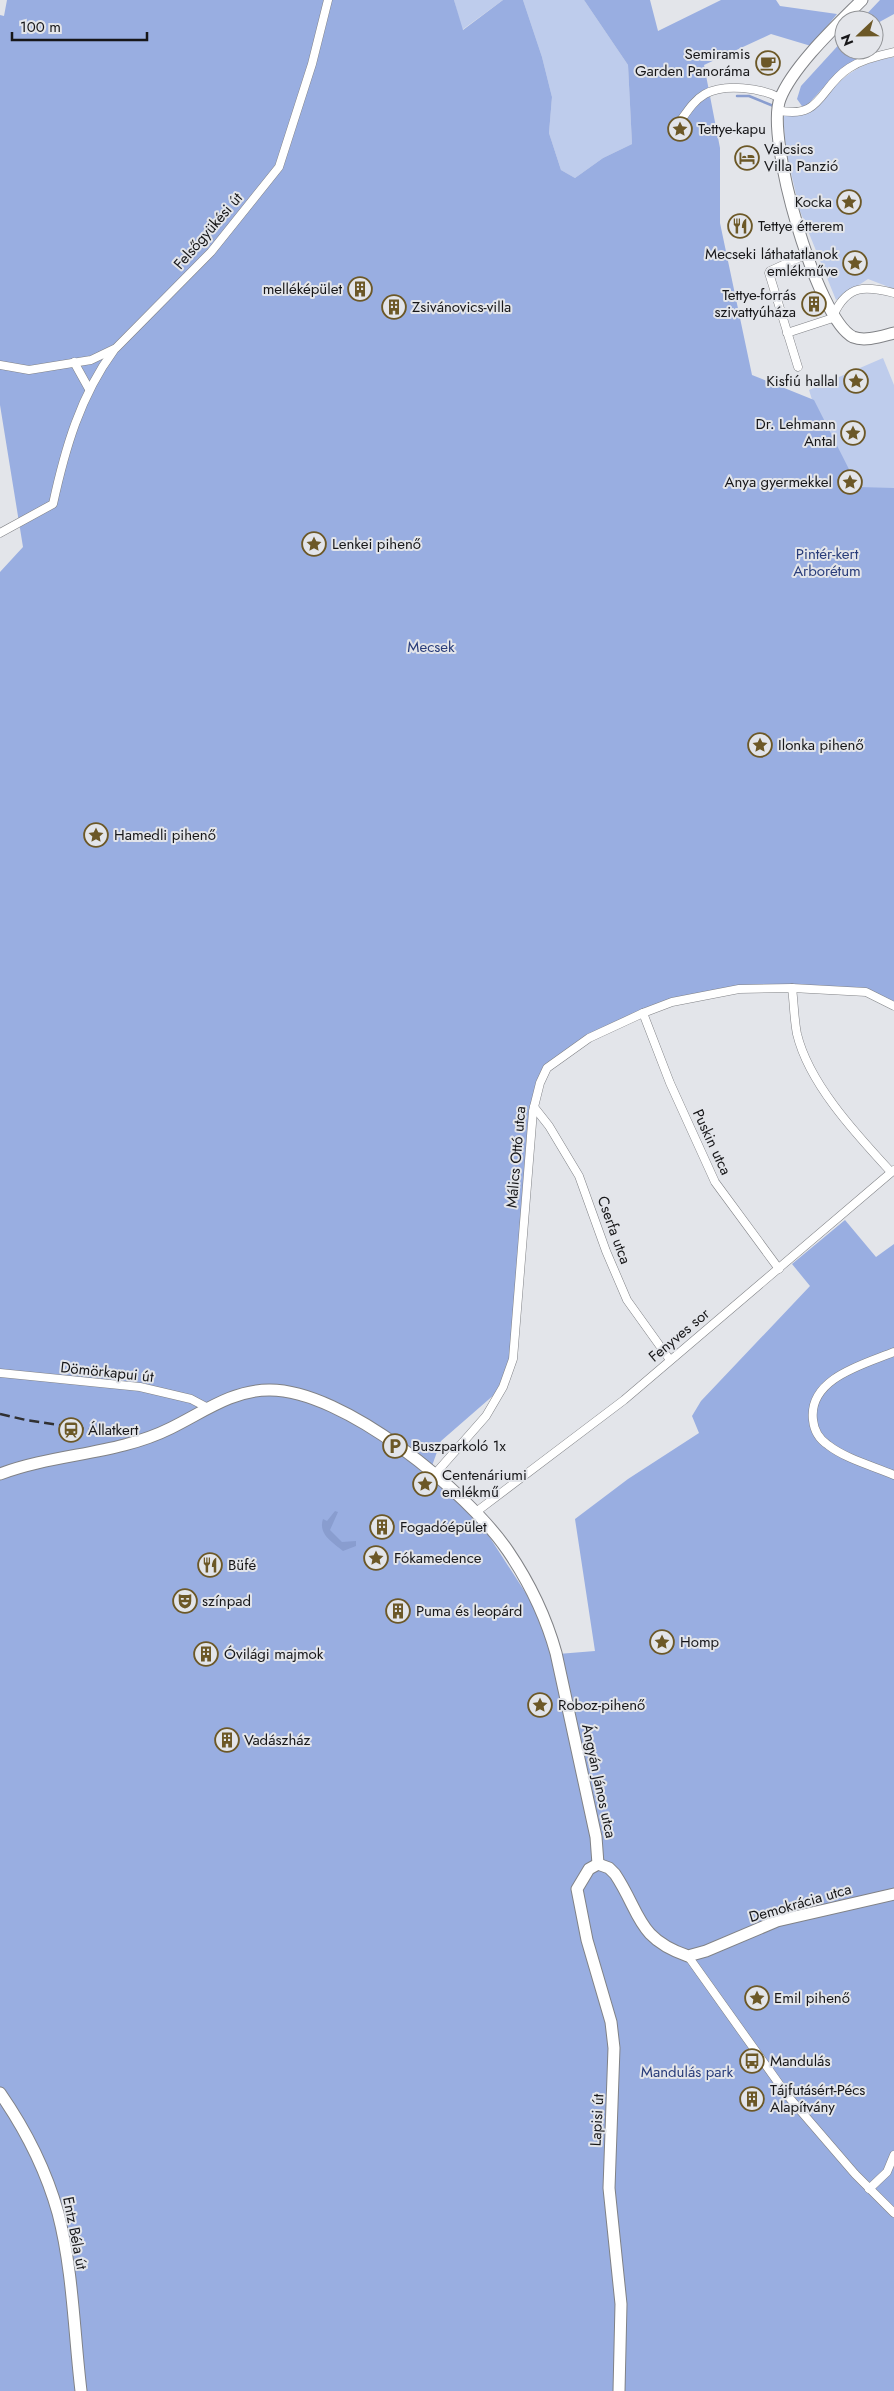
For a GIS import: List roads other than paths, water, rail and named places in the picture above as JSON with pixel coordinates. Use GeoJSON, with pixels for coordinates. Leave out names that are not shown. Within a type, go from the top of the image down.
{"type":"FeatureCollection","features":[{"type":"Feature","properties":{"kind":"street","name":"Felsőgyükési út"},"geometry":{"type":"LineString","coordinates":[[0,365],[30,370],[91,360],[116,348],[211,252],[279,167],[312,64],[328,0]]}},
{"type":"Feature","properties":{"kind":"street"},"geometry":{"type":"LineString","coordinates":[[862,0],[810,54],[780,98],[780,111],[776,122],[789,201],[807,254],[842,329],[853,337],[864,340],[893,333]]}},
{"type":"Feature","properties":{"kind":"street"},"geometry":{"type":"LineString","coordinates":[[780,111],[802,113],[812,106],[849,68],[868,59],[894,52]]}},
{"type":"Feature","properties":{"kind":"street"},"geometry":{"type":"LineString","coordinates":[[679,123],[692,105],[706,94],[752,88],[780,98]]}},
{"type":"Feature","properties":{"kind":"street"},"geometry":{"type":"LineString","coordinates":[[798,367],[769,273],[807,254]]}},
{"type":"Feature","properties":{"kind":"street"},"geometry":{"type":"LineString","coordinates":[[835,316],[839,302],[855,290],[870,287],[894,293]]}},
{"type":"Feature","properties":{"kind":"street"},"geometry":{"type":"LineString","coordinates":[[787,333],[835,316]]}},
{"type":"Feature","properties":{"kind":"street"},"geometry":{"type":"LineString","coordinates":[[0,533],[54,504],[63,461],[89,389],[97,374],[116,348]]}},
{"type":"Feature","properties":{"kind":"street"},"geometry":{"type":"LineString","coordinates":[[74,362],[89,389]]}},
{"type":"Feature","properties":{"kind":"street"},"geometry":{"type":"LineString","coordinates":[[792,988],[798,1035],[811,1066],[828,1096],[859,1138],[892,1171]]}},
{"type":"Feature","properties":{"kind":"street","name":"Málics Ottó utca"},"geometry":{"type":"LineString","coordinates":[[435,1474],[486,1416],[503,1386],[512,1359],[534,1107],[540,1083],[548,1068],[589,1038],[643,1012],[680,1000],[739,989],[792,988],[866,992],[894,1006]]}},
{"type":"Feature","properties":{"kind":"street","name":"Puskin utca"},"geometry":{"type":"LineString","coordinates":[[643,1012],[670,1083],[715,1182],[779,1268]]}},
{"type":"Feature","properties":{"kind":"street","name":"Cserfa utca"},"geometry":{"type":"LineString","coordinates":[[534,1107],[549,1126],[579,1176],[606,1251],[627,1300],[670,1360]]}},
{"type":"Feature","properties":{"kind":"street","name":"Fenyves sor"},"geometry":{"type":"LineString","coordinates":[[476,1512],[616,1406],[892,1171]]}},
{"type":"Feature","properties":{"kind":"street"},"geometry":{"type":"LineString","coordinates":[[894,1352],[833,1380],[819,1392],[812,1414],[817,1434],[828,1445],[894,1475]]}},
{"type":"Feature","properties":{"kind":"street","name":"Dömörkapui út"},"geometry":{"type":"LineString","coordinates":[[0,1373],[140,1387],[191,1399],[208,1408]]}},
{"type":"Feature","properties":{"kind":"street","name":"Ángyán János utca"},"geometry":{"type":"LineString","coordinates":[[208,1408],[232,1397],[269,1390],[303,1397],[332,1407],[365,1424],[435,1474],[476,1512],[508,1551],[550,1629],[598,1847],[598,1864]]}},
{"type":"Feature","properties":{"kind":"street"},"geometry":{"type":"LineString","coordinates":[[0,1474],[26,1464],[124,1447],[171,1428],[208,1408]]}},
{"type":"Feature","properties":{"kind":"street"},"geometry":{"type":"LineString","coordinates":[[598,1864],[609,1868],[615,1874],[644,1929],[661,1942],[688,1956],[787,2095],[869,2188],[894,2213]]}},
{"type":"Feature","properties":{"kind":"street","name":"Lapisi út"},"geometry":{"type":"LineString","coordinates":[[598,1864],[589,1869],[577,1888],[587,1940],[611,2022],[614,2048],[609,2188],[621,2304],[619,2391]]}},
{"type":"Feature","properties":{"kind":"street","name":"Demokrácia utca"},"geometry":{"type":"LineString","coordinates":[[688,1956],[706,1952],[777,1922],[894,1894]]}},
{"type":"Feature","properties":{"kind":"street","name":"Entz Béla út"},"geometry":{"type":"LineString","coordinates":[[0,2093],[31,2144],[58,2213],[69,2280],[81,2391]]}},
{"type":"Feature","properties":{"kind":"street"},"geometry":{"type":"LineString","coordinates":[[869,2188],[887,2172],[894,2155]]}},
{"type":"Feature","properties":{"kind":"waterway"},"geometry":{"type":"LineString","coordinates":[[737,96],[749,96],[776,107]]}},
{"type":"Feature","properties":{"kind":"railway"},"geometry":{"type":"LineString","coordinates":[[0,1414],[26,1420],[118,1434]]}},
{"type":"Feature","properties":{"kind":"place","name":"Semiramis Garden Panoráma"},"geometry":{"type":"Point","coordinates":[768,63]}},
{"type":"Feature","properties":{"kind":"place","name":"Tettye-kapu"},"geometry":{"type":"Point","coordinates":[680,129]}},
{"type":"Feature","properties":{"kind":"place","name":"Valcsics Villa Panzió"},"geometry":{"type":"Point","coordinates":[747,158]}},
{"type":"Feature","properties":{"kind":"place","name":"Kocka"},"geometry":{"type":"Point","coordinates":[849,202]}},
{"type":"Feature","properties":{"kind":"place","name":"Tettye étterem"},"geometry":{"type":"Point","coordinates":[740,226]}},
{"type":"Feature","properties":{"kind":"place","name":"Mecseki láthatatlanok emlékműve"},"geometry":{"type":"Point","coordinates":[855,263]}},
{"type":"Feature","properties":{"kind":"place","name":"melléképület"},"geometry":{"type":"Point","coordinates":[360,289]}},
{"type":"Feature","properties":{"kind":"place","name":"Tettye-forrás szivattyúháza"},"geometry":{"type":"Point","coordinates":[814,304]}},
{"type":"Feature","properties":{"kind":"place","name":"Zsivánovics-villa"},"geometry":{"type":"Point","coordinates":[394,307]}},
{"type":"Feature","properties":{"kind":"place","name":"Kisfiú hallal"},"geometry":{"type":"Point","coordinates":[856,381]}},
{"type":"Feature","properties":{"kind":"place","name":"Dr. Lehmann Antal"},"geometry":{"type":"Point","coordinates":[853,433]}},
{"type":"Feature","properties":{"kind":"place","name":"Anya gyermekkel"},"geometry":{"type":"Point","coordinates":[850,482]}},
{"type":"Feature","properties":{"kind":"place","name":"Lenkei pihenő"},"geometry":{"type":"Point","coordinates":[314,544]}},
{"type":"Feature","properties":{"kind":"place","name":"Ilonka pihenő"},"geometry":{"type":"Point","coordinates":[760,745]}},
{"type":"Feature","properties":{"kind":"place","name":"Hamedli pihenő"},"geometry":{"type":"Point","coordinates":[96,835]}},
{"type":"Feature","properties":{"kind":"place","name":"Állatkert"},"geometry":{"type":"Point","coordinates":[71,1430]}},
{"type":"Feature","properties":{"kind":"place","name":"Buszparkoló 1x"},"geometry":{"type":"Point","coordinates":[395,1446]}},
{"type":"Feature","properties":{"kind":"place","name":"Centenáriumi emlékmű"},"geometry":{"type":"Point","coordinates":[425,1484]}},
{"type":"Feature","properties":{"kind":"place","name":"Fogadóépület"},"geometry":{"type":"Point","coordinates":[382,1527]}},
{"type":"Feature","properties":{"kind":"place","name":"Fókamedence"},"geometry":{"type":"Point","coordinates":[376,1558]}},
{"type":"Feature","properties":{"kind":"place","name":"Büfé"},"geometry":{"type":"Point","coordinates":[210,1565]}},
{"type":"Feature","properties":{"kind":"place","name":"színpad"},"geometry":{"type":"Point","coordinates":[185,1601]}},
{"type":"Feature","properties":{"kind":"place","name":"Puma és leopárd"},"geometry":{"type":"Point","coordinates":[398,1611]}},
{"type":"Feature","properties":{"kind":"place","name":"Homp"},"geometry":{"type":"Point","coordinates":[662,1642]}},
{"type":"Feature","properties":{"kind":"place","name":"Óvilági majmok"},"geometry":{"type":"Point","coordinates":[206,1654]}},
{"type":"Feature","properties":{"kind":"place","name":"Roboz-pihenő"},"geometry":{"type":"Point","coordinates":[540,1705]}},
{"type":"Feature","properties":{"kind":"place","name":"Vadászház"},"geometry":{"type":"Point","coordinates":[227,1740]}},
{"type":"Feature","properties":{"kind":"place","name":"Emil pihenő"},"geometry":{"type":"Point","coordinates":[757,1998]}},
{"type":"Feature","properties":{"kind":"place","name":"Mandulás"},"geometry":{"type":"Point","coordinates":[752,2061]}},
{"type":"Feature","properties":{"kind":"place","name":"Tájfutásért-Pécs Alapítvány"},"geometry":{"type":"Point","coordinates":[752,2099]}},
{"type":"Feature","properties":{"kind":"park label","name":"Pintér-kert Arborétum"},"geometry":{"type":"Point","coordinates":[827,562]}},
{"type":"Feature","properties":{"kind":"park label","name":"Mecsek"},"geometry":{"type":"Point","coordinates":[431,647]}},
{"type":"Feature","properties":{"kind":"park label","name":"Mandulás park"},"geometry":{"type":"Point","coordinates":[687,2072]}}]}
